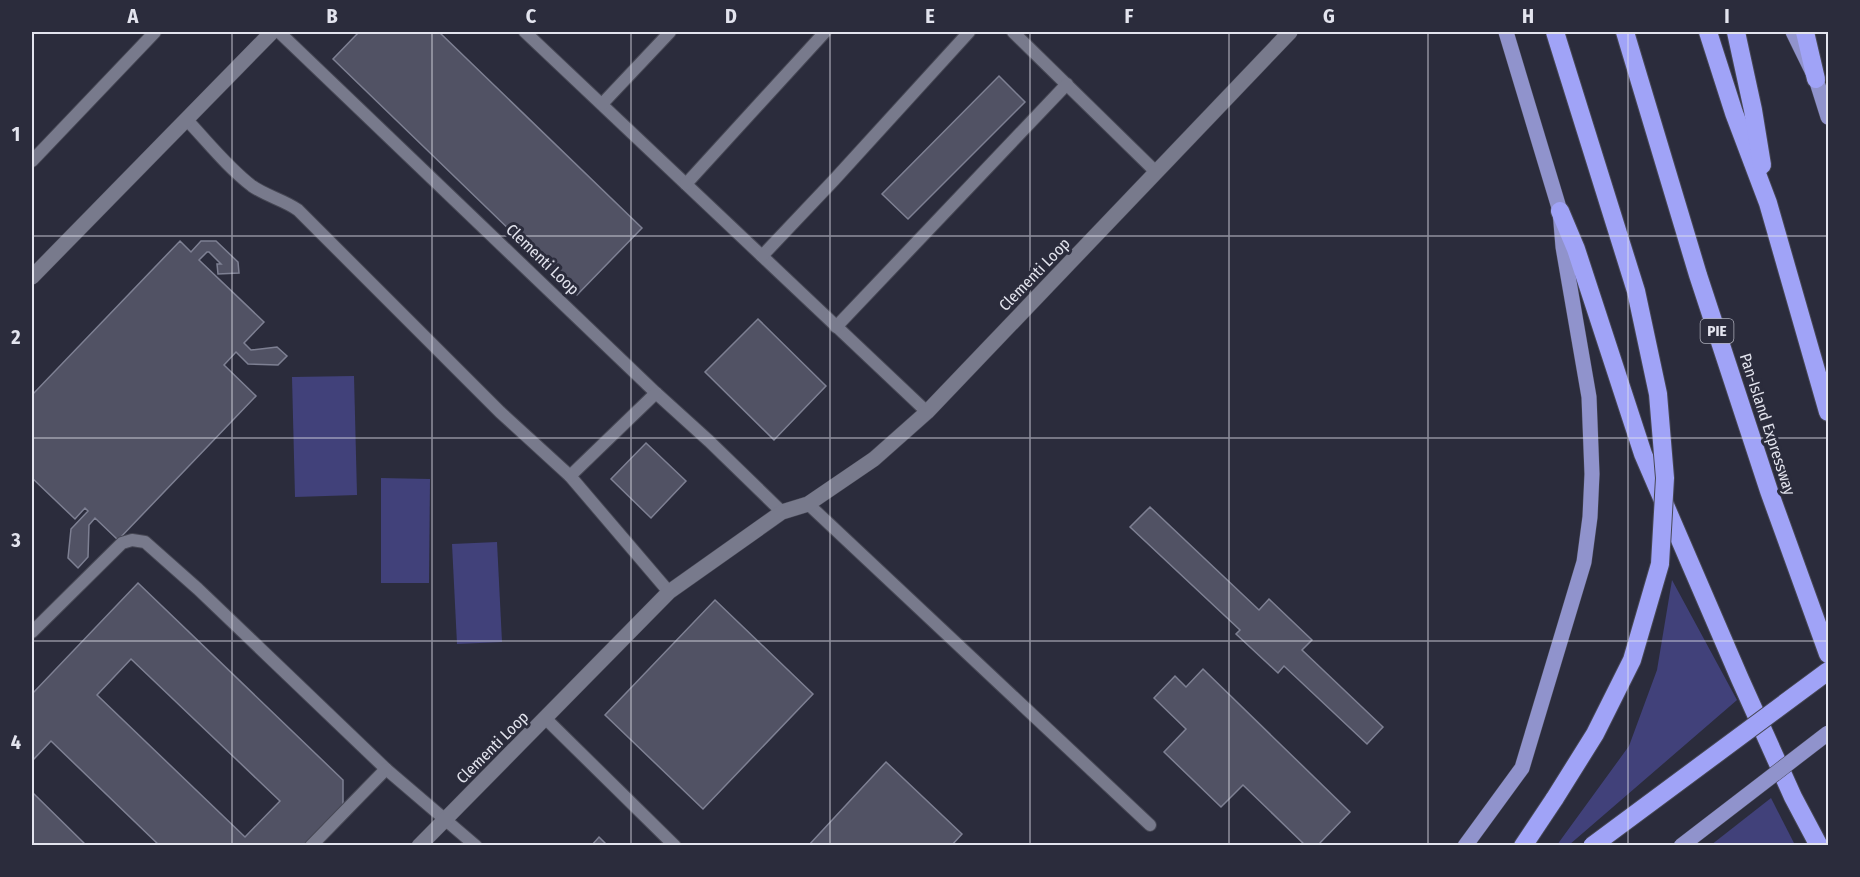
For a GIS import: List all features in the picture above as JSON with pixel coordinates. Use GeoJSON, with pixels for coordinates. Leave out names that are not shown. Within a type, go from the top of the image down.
{"type":"FeatureCollection","features":[{"type":"Feature","properties":{"kind":"highway"},"geometry":{"type":"LineString","coordinates":[[1523,846],[1595,734],[1632,660],[1660,564],[1665,478],[1658,394],[1636,291],[1556,32]]}},
{"type":"Feature","properties":{"kind":"highway","name":"Pan-Island Expressway"},"geometry":{"type":"LineString","coordinates":[[1625,32],[1698,275],[1769,491],[1828,654]]}},
{"type":"Feature","properties":{"kind":"highway"},"geometry":{"type":"LineString","coordinates":[[1708,32],[1734,114],[1768,203],[1828,412]]}},
{"type":"Feature","properties":{"kind":"highway"},"geometry":{"type":"LineString","coordinates":[[1736,32],[1754,110],[1768,203]]}},
{"type":"Feature","properties":{"kind":"highway"},"geometry":{"type":"LineString","coordinates":[[1805,32],[1816,79]]}},
{"type":"Feature","properties":{"kind":"highway"},"geometry":{"type":"LineString","coordinates":[[1560,211],[1575,249],[1643,454],[1740,679],[1793,797],[1819,846]]}},
{"type":"Feature","properties":{"kind":"highway"},"geometry":{"type":"LineString","coordinates":[[1592,846],[1828,671]]}},
{"type":"Feature","properties":{"kind":"main road"},"geometry":{"type":"LineString","coordinates":[[1465,846],[1522,768],[1584,562],[1590,517],[1592,474],[1589,397],[1563,247],[1560,211],[1506,32]]}},
{"type":"Feature","properties":{"kind":"main road"},"geometry":{"type":"LineString","coordinates":[[1793,32],[1816,79],[1828,117]]}},
{"type":"Feature","properties":{"kind":"main road"},"geometry":{"type":"LineString","coordinates":[[1681,846],[1828,733]]}},
{"type":"Feature","properties":{"kind":"street"},"geometry":{"type":"LineString","coordinates":[[32,277],[272,32]]}},
{"type":"Feature","properties":{"kind":"street","name":"Clementi Loop"},"geometry":{"type":"LineString","coordinates":[[419,846],[669,592],[782,512],[808,504],[874,459],[927,412],[1290,32]]}},
{"type":"Feature","properties":{"kind":"lane"},"geometry":{"type":"LineString","coordinates":[[32,161],[154,32]]}},
{"type":"Feature","properties":{"kind":"lane","name":"Clementi Loop"},"geometry":{"type":"LineString","coordinates":[[279,32],[782,512]]}},
{"type":"Feature","properties":{"kind":"lane"},"geometry":{"type":"LineString","coordinates":[[525,32],[927,412]]}},
{"type":"Feature","properties":{"kind":"lane"},"geometry":{"type":"LineString","coordinates":[[534,41],[543,32]]}},
{"type":"Feature","properties":{"kind":"lane"},"geometry":{"type":"LineString","coordinates":[[602,104],[670,32]]}},
{"type":"Feature","properties":{"kind":"lane"},"geometry":{"type":"LineString","coordinates":[[686,184],[825,32]]}},
{"type":"Feature","properties":{"kind":"lane"},"geometry":{"type":"LineString","coordinates":[[762,256],[969,32]]}},
{"type":"Feature","properties":{"kind":"lane"},"geometry":{"type":"LineString","coordinates":[[1013,32],[1156,172]]}},
{"type":"Feature","properties":{"kind":"lane"},"geometry":{"type":"LineString","coordinates":[[836,327],[1066,84]]}},
{"type":"Feature","properties":{"kind":"lane"},"geometry":{"type":"LineString","coordinates":[[186,119],[238,175],[255,188],[298,210],[500,412],[570,476],[669,592]]}},
{"type":"Feature","properties":{"kind":"lane"},"geometry":{"type":"LineString","coordinates":[[570,476],[656,393]]}},
{"type":"Feature","properties":{"kind":"lane"},"geometry":{"type":"LineString","coordinates":[[808,504],[1150,825]]}},
{"type":"Feature","properties":{"kind":"lane"},"geometry":{"type":"LineString","coordinates":[[32,632],[122,543],[132,540],[145,542],[198,589],[386,770],[476,846]]}},
{"type":"Feature","properties":{"kind":"lane"},"geometry":{"type":"LineString","coordinates":[[545,718],[675,846]]}},
{"type":"Feature","properties":{"kind":"lane"},"geometry":{"type":"LineString","coordinates":[[311,846],[386,770]]}},
{"type":"Feature","properties":{"kind":"shaded area"},"geometry":{"type":"Polygon","coordinates":[[[354,376],[357,495],[295,497],[292,377],[354,376]]]}},
{"type":"Feature","properties":{"kind":"shaded area"},"geometry":{"type":"Polygon","coordinates":[[[381,478],[430,479],[429,583],[381,583],[381,478]]]}},
{"type":"Feature","properties":{"kind":"shaded area"},"geometry":{"type":"Polygon","coordinates":[[[497,542],[502,642],[457,644],[452,544],[497,542]]]}},
{"type":"Feature","properties":{"kind":"shaded area"},"geometry":{"type":"Polygon","coordinates":[[[1672,580],[1737,700],[1569,845],[1557,845],[1629,746],[1657,670],[1672,580]]]}},
{"type":"Feature","properties":{"kind":"shaded area"},"geometry":{"type":"Polygon","coordinates":[[[1771,798],[1795,845],[1711,845],[1771,798]]]}},
{"type":"Feature","properties":{"kind":"building"},"geometry":{"type":"Polygon","coordinates":[[[359,32],[439,32],[642,228],[577,295],[333,59],[359,32]]]}},
{"type":"Feature","properties":{"kind":"building"},"geometry":{"type":"Polygon","coordinates":[[[999,76],[1025,102],[908,219],[882,194],[999,76]]]}},
{"type":"Feature","properties":{"kind":"building"},"geometry":{"type":"Polygon","coordinates":[[[180,241],[191,252],[201,241],[216,241],[238,262],[239,273],[218,274],[217,264],[221,264],[209,252],[199,260],[264,322],[244,343],[251,350],[277,347],[287,356],[278,365],[248,364],[236,352],[224,365],[256,396],[118,540],[95,518],[89,525],[88,557],[78,568],[68,558],[71,529],[88,511],[85,508],[75,519],[32,478],[32,395],[180,241]]]}},
{"type":"Feature","properties":{"kind":"building"},"geometry":{"type":"Polygon","coordinates":[[[758,319],[826,386],[774,440],[705,372],[758,319]]]}},
{"type":"Feature","properties":{"kind":"building"},"geometry":{"type":"Polygon","coordinates":[[[646,443],[686,481],[651,518],[611,479],[646,443]]]}},
{"type":"Feature","properties":{"kind":"building"},"geometry":{"type":"Polygon","coordinates":[[[1150,507],[1259,610],[1269,599],[1312,640],[1302,650],[1383,727],[1367,744],[1284,666],[1278,673],[1236,634],[1240,630],[1130,527],[1150,507]]]}},
{"type":"Feature","properties":{"kind":"building"},"geometry":{"type":"Polygon","coordinates":[[[138,583],[343,780],[343,807],[306,846],[160,846],[51,741],[32,761],[32,694],[138,583]],[[131,659],[97,695],[245,837],[280,801],[131,659]]]}},
{"type":"Feature","properties":{"kind":"building"},"geometry":{"type":"Polygon","coordinates":[[[715,600],[813,694],[703,809],[605,715],[715,600]]]}},
{"type":"Feature","properties":{"kind":"building"},"geometry":{"type":"Polygon","coordinates":[[[1203,669],[1350,812],[1317,846],[1306,846],[1243,785],[1221,807],[1164,752],[1186,729],[1154,698],[1175,676],[1186,687],[1203,669]]]}},
{"type":"Feature","properties":{"kind":"building"},"geometry":{"type":"Polygon","coordinates":[[[886,762],[962,834],[951,846],[808,846],[886,762]]]}},
{"type":"Feature","properties":{"kind":"building"},"geometry":{"type":"Polygon","coordinates":[[[32,792],[87,846],[32,846],[32,792]]]}},
{"type":"Feature","properties":{"kind":"building"},"geometry":{"type":"Polygon","coordinates":[[[599,837],[608,846],[591,846],[599,837]]]}}]}
